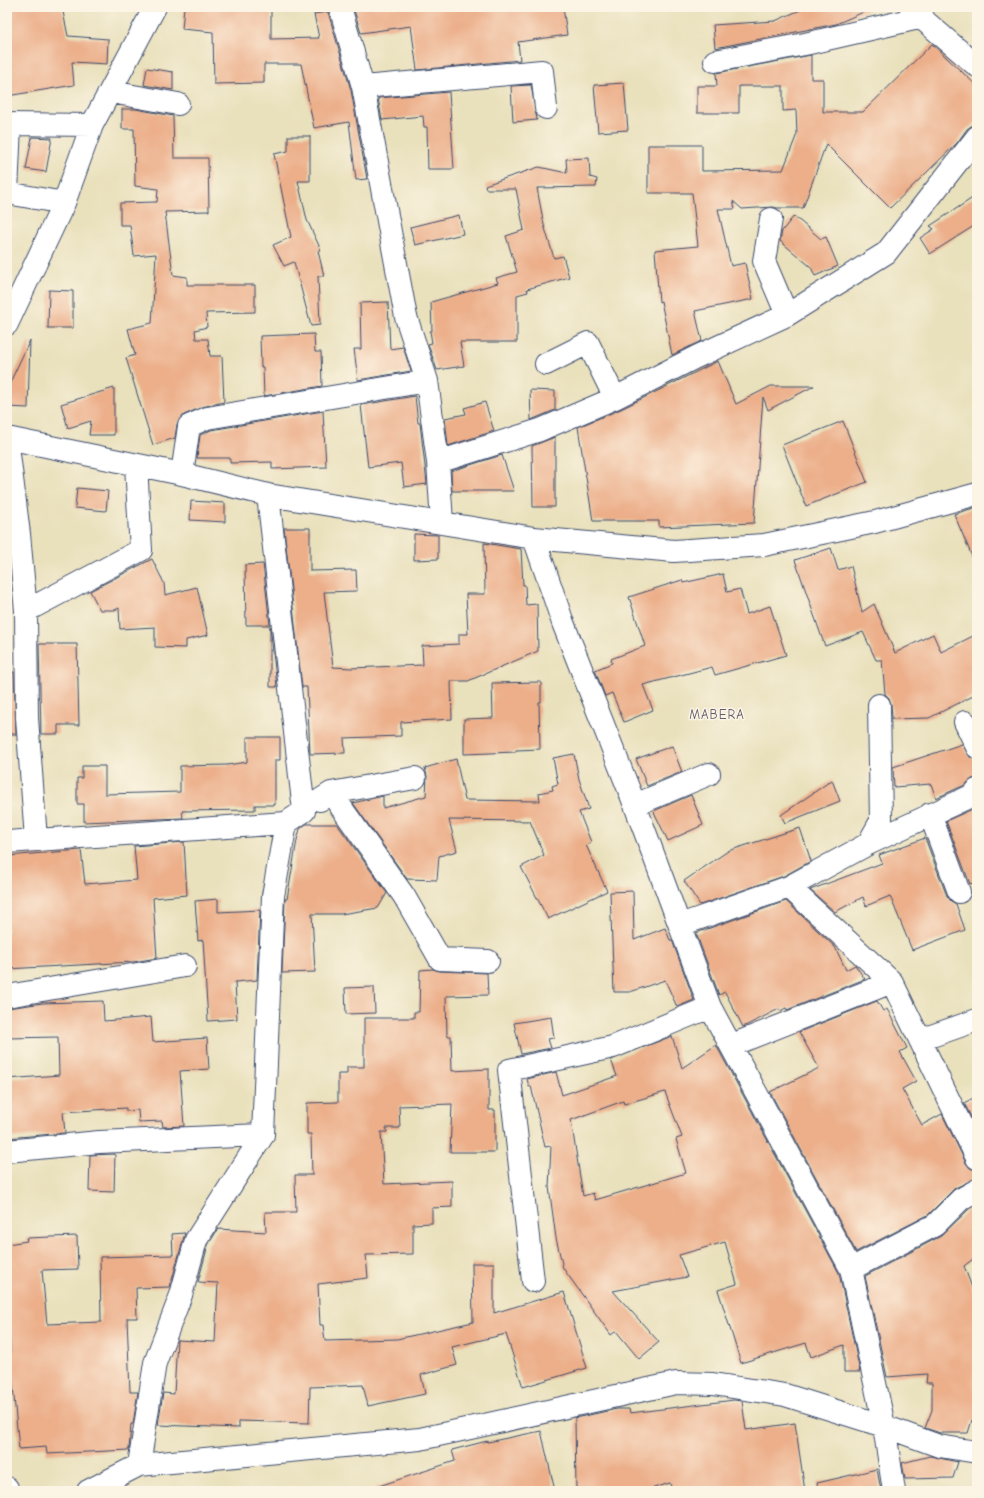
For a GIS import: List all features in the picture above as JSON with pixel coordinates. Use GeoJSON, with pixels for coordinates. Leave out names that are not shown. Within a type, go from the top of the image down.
{"type":"FeatureCollection","features":[{"type":"Feature","properties":{"kind":"street"},"geometry":{"type":"LineString","coordinates":[[7,324],[64,203],[92,125],[155,7]]}},
{"type":"Feature","properties":{"kind":"street"},"geometry":{"type":"LineString","coordinates":[[340,7],[363,87],[406,317],[427,381],[438,462],[442,522]]}},
{"type":"Feature","properties":{"kind":"street"},"geometry":{"type":"LineString","coordinates":[[715,60],[805,44],[916,12],[977,66]]}},
{"type":"Feature","properties":{"kind":"street"},"geometry":{"type":"LineString","coordinates":[[363,87],[542,71],[546,108]]}},
{"type":"Feature","properties":{"kind":"street"},"geometry":{"type":"LineString","coordinates":[[110,92],[178,104]]}},
{"type":"Feature","properties":{"kind":"street"},"geometry":{"type":"LineString","coordinates":[[64,203],[7,193],[8,124],[92,125]]}},
{"type":"Feature","properties":{"kind":"street"},"geometry":{"type":"LineString","coordinates":[[438,462],[540,430],[615,398],[696,357],[787,315],[886,253],[977,137]]}},
{"type":"Feature","properties":{"kind":"street"},"geometry":{"type":"LineString","coordinates":[[771,219],[764,261],[787,315]]}},
{"type":"Feature","properties":{"kind":"street"},"geometry":{"type":"LineString","coordinates":[[546,364],[588,343],[615,398]]}},
{"type":"Feature","properties":{"kind":"street"},"geometry":{"type":"LineString","coordinates":[[182,474],[189,426],[206,418],[427,381]]}},
{"type":"Feature","properties":{"kind":"street"},"geometry":{"type":"LineString","coordinates":[[36,839],[27,718],[26,611],[19,534],[7,438],[182,474],[268,495],[534,538],[674,550],[764,545],[875,522],[977,494]]}},
{"type":"Feature","properties":{"kind":"street"},"geometry":{"type":"LineString","coordinates":[[26,611],[141,550],[136,465]]}},
{"type":"Feature","properties":{"kind":"street"},"geometry":{"type":"LineString","coordinates":[[268,495],[304,811]]}},
{"type":"Feature","properties":{"kind":"street"},"geometry":{"type":"LineString","coordinates":[[534,538],[563,623],[636,805],[710,1006],[851,1269],[884,1426],[894,1491]]}},
{"type":"Feature","properties":{"kind":"street"},"geometry":{"type":"LineString","coordinates":[[868,844],[881,821],[879,705]]}},
{"type":"Feature","properties":{"kind":"street"},"geometry":{"type":"LineString","coordinates":[[965,722],[977,747]]}},
{"type":"Feature","properties":{"kind":"street"},"geometry":{"type":"LineString","coordinates":[[636,805],[709,774]]}},
{"type":"Feature","properties":{"kind":"street"},"geometry":{"type":"LineString","coordinates":[[7,842],[286,823],[331,794],[415,778]]}},
{"type":"Feature","properties":{"kind":"street"},"geometry":{"type":"LineString","coordinates":[[680,925],[789,887],[868,844],[973,795],[977,790]]}},
{"type":"Feature","properties":{"kind":"street"},"geometry":{"type":"LineString","coordinates":[[331,794],[404,896],[440,959],[488,961]]}},
{"type":"Feature","properties":{"kind":"street"},"geometry":{"type":"LineString","coordinates":[[930,814],[959,892]]}},
{"type":"Feature","properties":{"kind":"street"},"geometry":{"type":"LineString","coordinates":[[139,1465],[155,1363],[181,1295],[196,1240],[263,1135],[273,896],[286,823]]}},
{"type":"Feature","properties":{"kind":"street"},"geometry":{"type":"LineString","coordinates":[[789,887],[892,982],[977,1158]]}},
{"type":"Feature","properties":{"kind":"street"},"geometry":{"type":"LineString","coordinates":[[7,996],[185,966]]}},
{"type":"Feature","properties":{"kind":"street"},"geometry":{"type":"LineString","coordinates":[[732,1045],[892,982]]}},
{"type":"Feature","properties":{"kind":"street"},"geometry":{"type":"LineString","coordinates":[[533,1280],[509,1070],[613,1047],[710,1006]]}},
{"type":"Feature","properties":{"kind":"street"},"geometry":{"type":"LineString","coordinates":[[920,1040],[977,1020]]}},
{"type":"Feature","properties":{"kind":"street"},"geometry":{"type":"LineString","coordinates":[[7,1151],[99,1142],[263,1135]]}},
{"type":"Feature","properties":{"kind":"street"},"geometry":{"type":"LineString","coordinates":[[851,1269],[935,1225],[961,1199],[977,1190]]}},
{"type":"Feature","properties":{"kind":"street"},"geometry":{"type":"LineString","coordinates":[[88,1491],[139,1465],[420,1439],[676,1384],[713,1384],[785,1395],[884,1426],[939,1446],[977,1452]]}},
{"type":"Feature","properties":{"kind":"building"},"geometry":{"type":"Polygon","coordinates":[[[7,7],[62,7],[68,36],[108,39],[107,64],[72,62],[74,85],[7,96],[7,7]]]}},
{"type":"Feature","properties":{"kind":"building"},"geometry":{"type":"Polygon","coordinates":[[[184,7],[271,7],[271,39],[319,38],[314,14],[328,12],[351,90],[367,179],[356,180],[349,122],[314,128],[301,64],[264,64],[264,83],[214,84],[213,32],[182,29],[184,7]]]}},
{"type":"Feature","properties":{"kind":"building"},"geometry":{"type":"Polygon","coordinates":[[[353,7],[563,7],[567,35],[518,42],[520,60],[417,70],[411,26],[361,33],[353,7]]]}},
{"type":"Feature","properties":{"kind":"building"},"geometry":{"type":"Polygon","coordinates":[[[807,7],[875,7],[836,24],[715,48],[713,25],[775,21],[807,7]]]}},
{"type":"Feature","properties":{"kind":"building"},"geometry":{"type":"Polygon","coordinates":[[[932,44],[977,86],[977,122],[967,129],[957,143],[890,208],[826,144],[803,208],[773,207],[742,209],[733,201],[735,209],[718,209],[731,266],[745,263],[753,299],[695,311],[702,341],[672,355],[661,301],[659,302],[655,250],[698,246],[692,193],[648,193],[648,145],[702,145],[702,171],[783,170],[797,134],[796,110],[783,111],[783,86],[739,86],[739,113],[697,113],[697,86],[717,86],[716,73],[811,55],[811,79],[823,79],[823,112],[863,112],[932,44]]]}},
{"type":"Feature","properties":{"kind":"building"},"geometry":{"type":"Polygon","coordinates":[[[147,68],[173,72],[173,90],[144,85],[147,68]]]}},
{"type":"Feature","properties":{"kind":"building"},"geometry":{"type":"Polygon","coordinates":[[[624,83],[628,130],[598,132],[594,85],[624,83]]]}},
{"type":"Feature","properties":{"kind":"building"},"geometry":{"type":"Polygon","coordinates":[[[531,85],[537,120],[513,122],[511,86],[531,85]]]}},
{"type":"Feature","properties":{"kind":"building"},"geometry":{"type":"Polygon","coordinates":[[[449,92],[454,169],[428,169],[427,127],[424,127],[423,116],[382,120],[378,98],[449,92]]]}},
{"type":"Feature","properties":{"kind":"building"},"geometry":{"type":"Polygon","coordinates":[[[122,109],[136,109],[173,116],[174,158],[208,158],[209,211],[165,212],[173,275],[187,277],[187,285],[255,285],[255,312],[206,313],[207,327],[195,330],[196,339],[208,339],[210,356],[222,356],[224,402],[202,407],[184,415],[177,424],[175,438],[153,445],[126,358],[135,355],[128,329],[152,323],[156,254],[134,256],[130,225],[120,225],[120,203],[157,202],[158,189],[135,186],[134,129],[122,129],[122,109]]]}},
{"type":"Feature","properties":{"kind":"building"},"geometry":{"type":"Polygon","coordinates":[[[288,136],[310,136],[310,181],[298,181],[307,220],[321,250],[318,251],[324,276],[318,276],[320,325],[311,326],[294,262],[284,266],[273,245],[291,237],[274,154],[288,151],[288,136]]]}},
{"type":"Feature","properties":{"kind":"building"},"geometry":{"type":"Polygon","coordinates":[[[32,137],[52,138],[46,172],[26,169],[32,137]]]}},
{"type":"Feature","properties":{"kind":"building"},"geometry":{"type":"Polygon","coordinates":[[[589,158],[590,177],[597,179],[596,187],[537,188],[544,225],[554,258],[563,256],[569,277],[527,289],[528,292],[517,295],[517,342],[460,342],[464,366],[437,370],[428,344],[432,343],[430,331],[432,331],[431,302],[498,283],[496,278],[517,272],[506,236],[524,230],[516,189],[486,189],[485,185],[539,167],[567,173],[566,159],[589,158]]]}},
{"type":"Feature","properties":{"kind":"building"},"geometry":{"type":"Polygon","coordinates":[[[977,195],[977,224],[930,254],[920,238],[934,229],[930,226],[977,195]]]}},
{"type":"Feature","properties":{"kind":"building"},"geometry":{"type":"Polygon","coordinates":[[[459,215],[463,234],[415,245],[410,227],[459,215]]]}},
{"type":"Feature","properties":{"kind":"building"},"geometry":{"type":"Polygon","coordinates":[[[794,216],[821,239],[826,237],[838,266],[815,276],[811,267],[780,241],[782,231],[794,216]]]}},
{"type":"Feature","properties":{"kind":"building"},"geometry":{"type":"Polygon","coordinates":[[[49,290],[73,291],[73,328],[48,328],[49,290]]]}},
{"type":"Feature","properties":{"kind":"building"},"geometry":{"type":"Polygon","coordinates":[[[388,302],[390,349],[403,347],[411,371],[358,380],[354,349],[361,349],[360,303],[388,302]]]}},
{"type":"Feature","properties":{"kind":"building"},"geometry":{"type":"Polygon","coordinates":[[[314,334],[315,352],[321,352],[322,386],[264,396],[260,336],[314,334]]]}},
{"type":"Feature","properties":{"kind":"building"},"geometry":{"type":"Polygon","coordinates":[[[30,340],[28,408],[7,407],[7,389],[30,340]]]}},
{"type":"Feature","properties":{"kind":"building"},"geometry":{"type":"Polygon","coordinates":[[[718,361],[736,404],[771,386],[814,386],[768,410],[763,397],[754,523],[659,527],[659,521],[593,521],[578,427],[621,409],[718,361]]]}},
{"type":"Feature","properties":{"kind":"building"},"geometry":{"type":"Polygon","coordinates":[[[114,388],[114,435],[89,435],[91,421],[68,428],[61,404],[114,388]]]}},
{"type":"Feature","properties":{"kind":"building"},"geometry":{"type":"Polygon","coordinates":[[[530,390],[555,391],[555,410],[531,420],[530,390]]]}},
{"type":"Feature","properties":{"kind":"building"},"geometry":{"type":"Polygon","coordinates":[[[415,396],[418,423],[420,423],[427,484],[404,487],[401,463],[368,467],[361,405],[415,396]]]}},
{"type":"Feature","properties":{"kind":"building"},"geometry":{"type":"Polygon","coordinates":[[[485,402],[494,431],[448,446],[445,418],[466,414],[464,408],[485,402]]]}},
{"type":"Feature","properties":{"kind":"building"},"geometry":{"type":"Polygon","coordinates":[[[323,411],[326,467],[272,469],[272,462],[230,463],[230,458],[197,458],[200,435],[211,430],[323,411]]]}},
{"type":"Feature","properties":{"kind":"building"},"geometry":{"type":"Polygon","coordinates":[[[843,421],[867,482],[806,506],[782,445],[843,421]]]}},
{"type":"Feature","properties":{"kind":"building"},"geometry":{"type":"Polygon","coordinates":[[[555,437],[555,507],[533,507],[532,446],[555,437]]]}},
{"type":"Feature","properties":{"kind":"building"},"geometry":{"type":"Polygon","coordinates":[[[502,455],[514,491],[452,491],[451,471],[502,455]]]}},
{"type":"Feature","properties":{"kind":"building"},"geometry":{"type":"Polygon","coordinates":[[[77,488],[108,491],[106,511],[75,508],[77,488]]]}},
{"type":"Feature","properties":{"kind":"building"},"geometry":{"type":"Polygon","coordinates":[[[191,501],[225,503],[225,522],[190,520],[191,501]]]}},
{"type":"Feature","properties":{"kind":"building"},"geometry":{"type":"Polygon","coordinates":[[[977,507],[977,568],[954,514],[977,507]]]}},
{"type":"Feature","properties":{"kind":"building"},"geometry":{"type":"Polygon","coordinates":[[[284,528],[310,528],[310,571],[356,570],[357,591],[324,592],[333,667],[351,668],[423,665],[422,646],[459,644],[459,634],[468,634],[466,594],[485,594],[484,543],[521,549],[523,585],[525,585],[526,605],[537,604],[538,651],[468,681],[451,681],[452,719],[401,722],[401,736],[344,738],[345,753],[310,754],[307,687],[302,687],[284,528]]]}},
{"type":"Feature","properties":{"kind":"building"},"geometry":{"type":"Polygon","coordinates":[[[414,534],[438,535],[438,559],[414,560],[414,534]]]}},
{"type":"Feature","properties":{"kind":"building"},"geometry":{"type":"Polygon","coordinates":[[[831,548],[838,570],[851,566],[862,612],[874,604],[895,653],[933,634],[941,652],[977,634],[977,694],[929,718],[892,719],[891,704],[889,698],[885,694],[882,660],[876,660],[863,632],[825,646],[822,638],[795,560],[831,548]]]}},
{"type":"Feature","properties":{"kind":"building"},"geometry":{"type":"Polygon","coordinates":[[[152,559],[164,583],[165,595],[197,587],[208,635],[186,640],[186,648],[155,647],[155,627],[120,629],[119,608],[115,610],[100,610],[90,591],[152,559]]]}},
{"type":"Feature","properties":{"kind":"building"},"geometry":{"type":"Polygon","coordinates":[[[263,564],[270,625],[246,625],[245,565],[263,564]]]}},
{"type":"Feature","properties":{"kind":"building"},"geometry":{"type":"Polygon","coordinates":[[[723,574],[727,592],[740,589],[747,614],[770,606],[786,655],[715,675],[712,667],[643,685],[653,710],[624,722],[612,693],[605,696],[595,670],[612,663],[611,659],[645,646],[629,597],[682,580],[683,583],[723,574]]]}},
{"type":"Feature","properties":{"kind":"building"},"geometry":{"type":"Polygon","coordinates":[[[270,626],[277,687],[270,687],[270,626]]]}},
{"type":"Feature","properties":{"kind":"building"},"geometry":{"type":"Polygon","coordinates":[[[39,644],[77,644],[79,725],[58,725],[58,734],[41,734],[39,644]]]}},
{"type":"Feature","properties":{"kind":"building"},"geometry":{"type":"Polygon","coordinates":[[[14,672],[16,734],[7,734],[7,673],[14,672]]]}},
{"type":"Feature","properties":{"kind":"building"},"geometry":{"type":"Polygon","coordinates":[[[541,682],[541,702],[539,702],[540,749],[516,750],[516,752],[464,754],[464,719],[493,718],[492,683],[541,682]]]}},
{"type":"Feature","properties":{"kind":"building"},"geometry":{"type":"Polygon","coordinates":[[[247,737],[280,737],[280,760],[275,760],[275,805],[255,805],[255,810],[182,811],[183,818],[84,822],[84,804],[77,804],[77,778],[82,778],[82,766],[105,766],[105,794],[180,792],[180,766],[227,765],[247,762],[247,737]]]}},
{"type":"Feature","properties":{"kind":"building"},"geometry":{"type":"Polygon","coordinates":[[[962,744],[970,757],[977,759],[977,778],[972,779],[965,785],[936,798],[931,784],[894,787],[893,767],[962,744]]]}},
{"type":"Feature","properties":{"kind":"building"},"geometry":{"type":"Polygon","coordinates":[[[672,746],[682,772],[647,786],[636,759],[672,746]]]}},
{"type":"Feature","properties":{"kind":"building"},"geometry":{"type":"Polygon","coordinates":[[[574,754],[579,779],[589,809],[579,812],[591,842],[586,845],[607,891],[548,919],[521,867],[544,855],[530,821],[449,820],[457,851],[439,856],[437,880],[407,879],[353,803],[383,796],[383,808],[426,796],[427,776],[425,768],[456,759],[465,800],[540,801],[539,793],[553,790],[552,786],[558,784],[553,758],[574,754]]]}},
{"type":"Feature","properties":{"kind":"building"},"geometry":{"type":"Polygon","coordinates":[[[832,780],[840,801],[785,823],[781,815],[832,780]]]}},
{"type":"Feature","properties":{"kind":"building"},"geometry":{"type":"Polygon","coordinates":[[[691,795],[703,825],[668,841],[654,812],[691,795]]]}},
{"type":"Feature","properties":{"kind":"building"},"geometry":{"type":"Polygon","coordinates":[[[977,807],[977,882],[970,884],[946,821],[977,807]]]}},
{"type":"Feature","properties":{"kind":"building"},"geometry":{"type":"Polygon","coordinates":[[[306,824],[337,824],[387,893],[378,908],[341,914],[312,914],[315,972],[282,973],[285,899],[287,899],[300,829],[306,824]]]}},
{"type":"Feature","properties":{"kind":"building"},"geometry":{"type":"Polygon","coordinates":[[[800,828],[811,861],[784,876],[700,905],[684,881],[728,851],[800,828]]]}},
{"type":"Feature","properties":{"kind":"building"},"geometry":{"type":"Polygon","coordinates":[[[925,838],[947,896],[956,904],[965,930],[912,950],[890,896],[866,906],[863,897],[835,912],[810,890],[882,863],[879,855],[925,838]]]}},
{"type":"Feature","properties":{"kind":"building"},"geometry":{"type":"Polygon","coordinates":[[[184,842],[187,895],[153,898],[157,958],[133,962],[7,969],[7,856],[81,850],[85,884],[137,880],[134,846],[184,842]]]}},
{"type":"Feature","properties":{"kind":"building"},"geometry":{"type":"Polygon","coordinates":[[[633,891],[634,940],[665,928],[670,940],[672,940],[694,1000],[677,1007],[665,980],[630,992],[614,992],[610,892],[633,891]]]}},
{"type":"Feature","properties":{"kind":"building"},"geometry":{"type":"Polygon","coordinates":[[[218,899],[218,912],[260,910],[257,980],[235,982],[237,1019],[208,1021],[203,940],[198,941],[195,901],[218,899]]]}},
{"type":"Feature","properties":{"kind":"building"},"geometry":{"type":"Polygon","coordinates":[[[786,901],[835,947],[846,970],[855,965],[865,979],[787,1010],[786,1008],[780,1011],[779,1009],[743,1027],[725,992],[719,995],[696,933],[786,901]]]}},
{"type":"Feature","properties":{"kind":"building"},"geometry":{"type":"Polygon","coordinates":[[[433,969],[439,971],[487,973],[488,995],[446,996],[447,1036],[451,1036],[452,1071],[489,1069],[489,1110],[495,1110],[495,1152],[450,1152],[452,1104],[399,1106],[400,1128],[386,1128],[387,1132],[381,1132],[384,1184],[452,1181],[452,1207],[432,1208],[432,1223],[413,1224],[413,1254],[366,1255],[368,1278],[318,1284],[320,1325],[323,1325],[325,1341],[397,1339],[473,1322],[472,1263],[494,1263],[494,1313],[564,1292],[587,1368],[523,1387],[506,1334],[452,1347],[457,1365],[421,1375],[425,1394],[368,1406],[363,1385],[310,1387],[309,1423],[239,1421],[239,1428],[158,1425],[163,1393],[174,1394],[177,1340],[215,1342],[218,1283],[198,1282],[208,1245],[218,1229],[266,1232],[265,1212],[296,1212],[295,1175],[312,1175],[311,1134],[307,1134],[307,1103],[338,1102],[338,1074],[347,1074],[347,1067],[364,1067],[364,1018],[414,1018],[414,1012],[419,1012],[420,970],[433,969]]]}},
{"type":"Feature","properties":{"kind":"building"},"geometry":{"type":"Polygon","coordinates":[[[374,987],[375,1013],[346,1014],[345,988],[374,987]]]}},
{"type":"Feature","properties":{"kind":"building"},"geometry":{"type":"Polygon","coordinates":[[[103,1001],[104,1021],[151,1017],[153,1042],[207,1038],[209,1069],[180,1071],[184,1126],[163,1127],[162,1121],[139,1122],[138,1110],[126,1111],[126,1108],[63,1112],[65,1133],[7,1138],[7,1079],[59,1075],[58,1037],[7,1038],[7,1008],[43,1003],[103,1001]]]}},
{"type":"Feature","properties":{"kind":"building"},"geometry":{"type":"Polygon","coordinates":[[[877,1001],[883,1011],[887,1009],[907,1048],[900,1052],[916,1081],[902,1089],[922,1125],[942,1114],[966,1163],[970,1168],[977,1171],[977,1178],[955,1188],[928,1215],[856,1252],[770,1092],[819,1068],[799,1032],[877,1001]]]}},
{"type":"Feature","properties":{"kind":"building"},"geometry":{"type":"Polygon","coordinates":[[[551,1017],[554,1038],[548,1039],[551,1048],[521,1054],[514,1023],[551,1017]]]}},
{"type":"Feature","properties":{"kind":"building"},"geometry":{"type":"Polygon","coordinates":[[[672,1036],[682,1068],[716,1045],[839,1273],[860,1372],[844,1372],[844,1345],[811,1357],[806,1343],[741,1363],[718,1290],[737,1284],[725,1242],[679,1255],[687,1277],[613,1291],[659,1342],[639,1359],[616,1331],[611,1335],[563,1268],[556,1238],[549,1187],[551,1146],[545,1147],[531,1086],[529,1087],[527,1079],[556,1072],[562,1095],[617,1076],[611,1060],[672,1036]],[[665,1092],[624,1104],[623,1101],[571,1120],[583,1196],[593,1193],[595,1200],[686,1173],[676,1139],[682,1137],[665,1092]]]}},
{"type":"Feature","properties":{"kind":"building"},"geometry":{"type":"Polygon","coordinates":[[[977,1096],[977,1119],[973,1121],[964,1103],[977,1096]]]}},
{"type":"Feature","properties":{"kind":"building"},"geometry":{"type":"Polygon","coordinates":[[[115,1154],[114,1192],[89,1191],[90,1155],[115,1154]]]}},
{"type":"Feature","properties":{"kind":"building"},"geometry":{"type":"Polygon","coordinates":[[[977,1204],[977,1256],[964,1266],[977,1301],[977,1420],[972,1420],[968,1433],[940,1433],[925,1428],[932,1410],[932,1383],[926,1383],[927,1374],[887,1377],[865,1276],[941,1236],[969,1209],[977,1204]]]}},
{"type":"Feature","properties":{"kind":"building"},"geometry":{"type":"Polygon","coordinates":[[[185,1233],[170,1287],[136,1288],[137,1318],[127,1318],[130,1392],[138,1392],[133,1424],[131,1424],[129,1450],[47,1454],[46,1447],[19,1449],[10,1355],[9,1315],[7,1315],[7,1244],[27,1241],[26,1238],[77,1236],[78,1269],[42,1270],[47,1324],[101,1322],[100,1257],[173,1255],[172,1234],[185,1233]]]}},
{"type":"Feature","properties":{"kind":"building"},"geometry":{"type":"Polygon","coordinates":[[[734,1400],[742,1401],[746,1430],[795,1423],[805,1491],[672,1491],[670,1483],[644,1491],[576,1491],[575,1418],[617,1409],[629,1409],[630,1413],[734,1400]]]}},
{"type":"Feature","properties":{"kind":"building"},"geometry":{"type":"Polygon","coordinates":[[[541,1431],[555,1491],[377,1491],[376,1487],[455,1461],[452,1450],[487,1441],[541,1431]]]}},
{"type":"Feature","properties":{"kind":"building"},"geometry":{"type":"Polygon","coordinates":[[[930,1456],[958,1462],[953,1478],[905,1479],[902,1463],[930,1456]]]}},
{"type":"Feature","properties":{"kind":"building"},"geometry":{"type":"Polygon","coordinates":[[[877,1469],[881,1491],[818,1491],[817,1483],[877,1469]]]}},
{"type":"Feature","properties":{"kind":"district","name":"MABERA"},"geometry":{"type":"Point","coordinates":[717,714]}}]}
